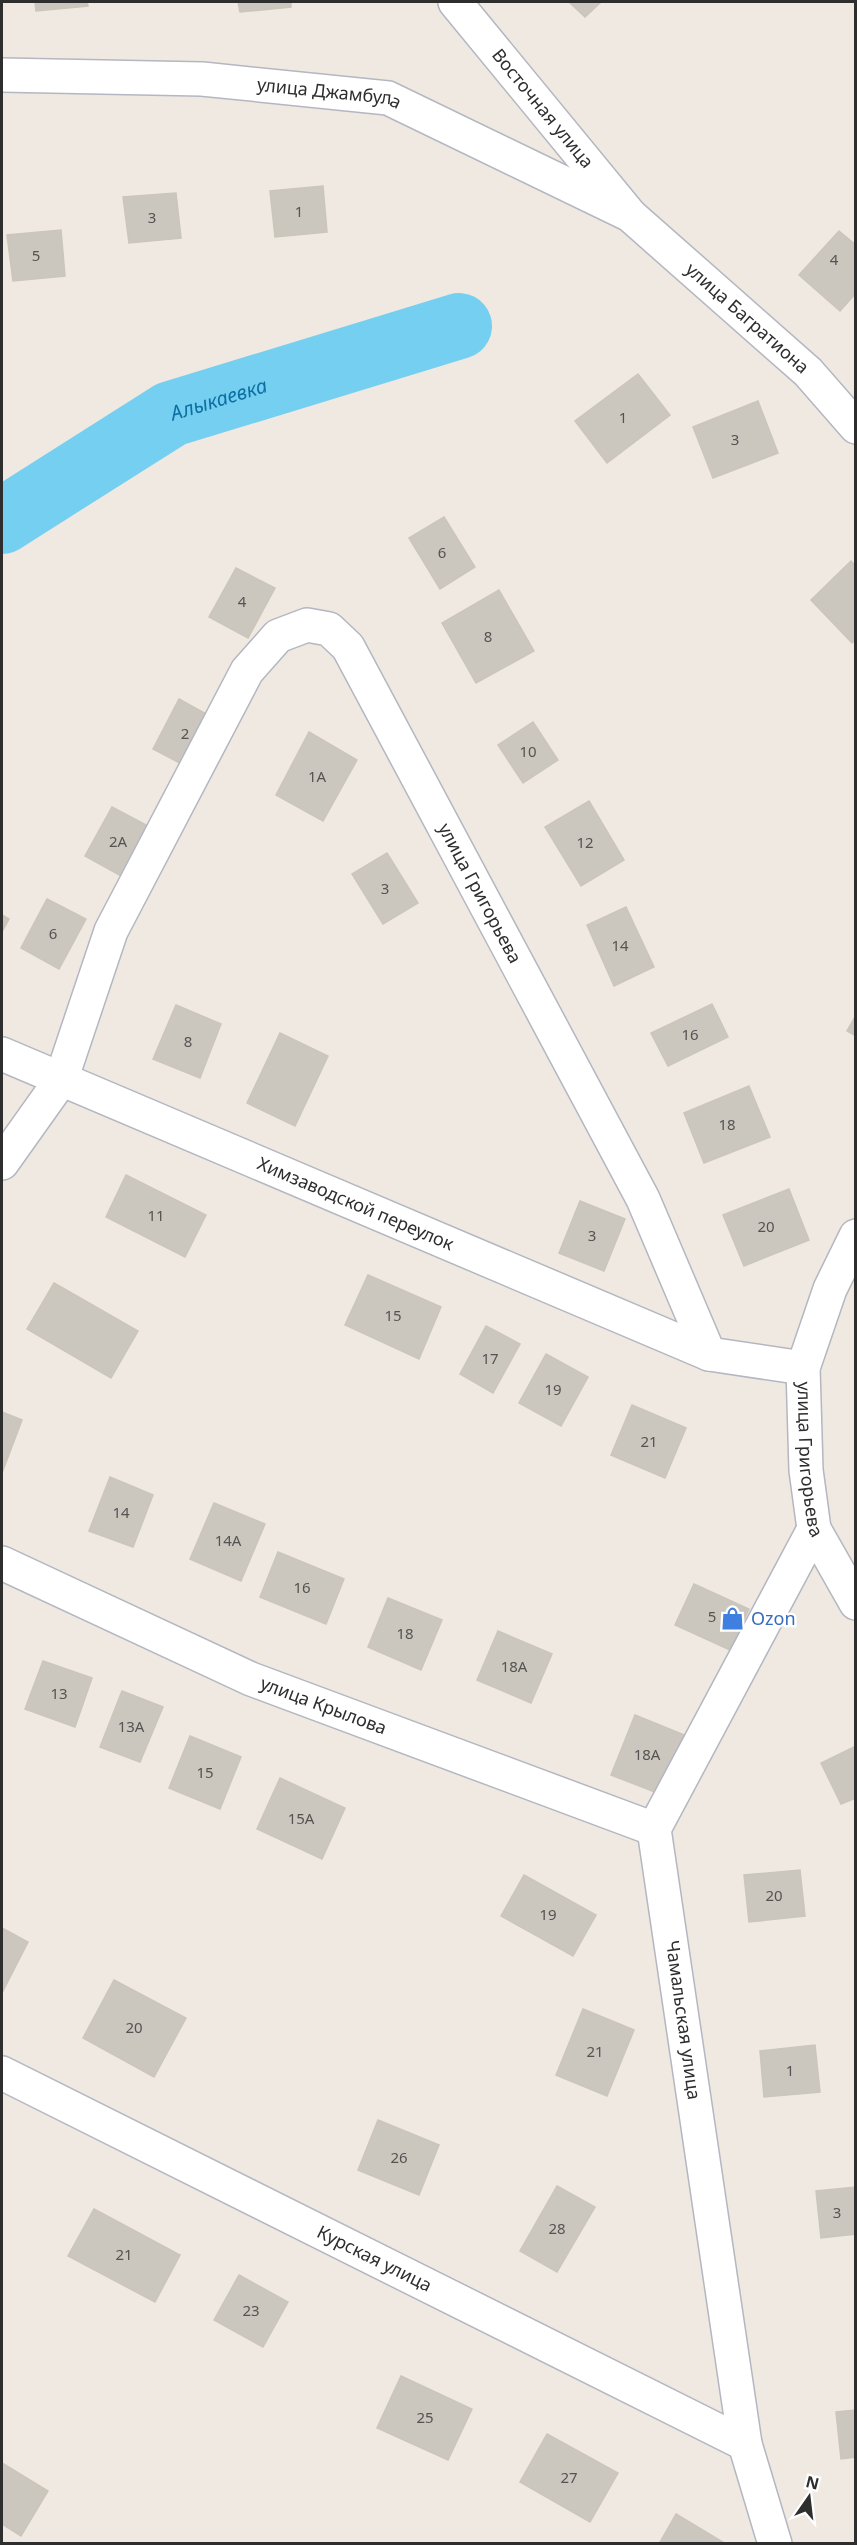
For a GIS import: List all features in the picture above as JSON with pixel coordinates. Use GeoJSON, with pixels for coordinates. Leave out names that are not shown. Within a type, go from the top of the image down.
{"type":"FeatureCollection","features":[{"type":"Feature","properties":{"kind":"street","name":"Восточная улица"},"geometry":{"type":"LineString","coordinates":[[456,2],[630,215]]}},
{"type":"Feature","properties":{"kind":"street","name":"улица Джамбула"},"geometry":{"type":"LineString","coordinates":[[2,75],[202,79],[388,98],[630,215]]}},
{"type":"Feature","properties":{"kind":"street","name":"улица Багратиона"},"geometry":{"type":"LineString","coordinates":[[630,215],[808,372],[855,427]]}},
{"type":"Feature","properties":{"kind":"street","name":"улица Григорьева"},"geometry":{"type":"LineString","coordinates":[[2,1162],[61,1080],[111,931],[248,671],[278,636],[307,625],[329,629],[348,647],[643,1198],[709,1354],[803,1368],[806,1470],[814,1529],[855,1603]]}},
{"type":"Feature","properties":{"kind":"street","name":"Химзаводской переулок"},"geometry":{"type":"LineString","coordinates":[[2,1054],[709,1354]]}},
{"type":"Feature","properties":{"kind":"street"},"geometry":{"type":"LineString","coordinates":[[803,1368],[830,1289],[855,1236]]}},
{"type":"Feature","properties":{"kind":"street"},"geometry":{"type":"LineString","coordinates":[[654,1829],[814,1529]]}},
{"type":"Feature","properties":{"kind":"street","name":"улица Крылова"},"geometry":{"type":"LineString","coordinates":[[2,1563],[251,1679],[654,1829]]}},
{"type":"Feature","properties":{"kind":"street","name":"Чамальская улица"},"geometry":{"type":"LineString","coordinates":[[654,1829],[745,2444],[775,2544]]}},
{"type":"Feature","properties":{"kind":"street","name":"Курская улица"},"geometry":{"type":"LineString","coordinates":[[2,2073],[745,2444]]}},
{"type":"Feature","properties":{"kind":"building"},"geometry":{"type":"Polygon","coordinates":[[[35,2],[87,2],[88,6],[36,11],[35,2]]]}},
{"type":"Feature","properties":{"kind":"building"},"geometry":{"type":"Polygon","coordinates":[[[238,2],[291,2],[291,7],[240,12],[238,2]]]}},
{"type":"Feature","properties":{"kind":"building"},"geometry":{"type":"Polygon","coordinates":[[[569,2],[601,2],[585,17],[569,2]]]}},
{"type":"Feature","properties":{"kind":"building"},"geometry":{"type":"Polygon","coordinates":[[[323,186],[327,232],[275,237],[270,191],[323,186]]]}},
{"type":"Feature","properties":{"kind":"building"},"geometry":{"type":"Polygon","coordinates":[[[176,193],[181,238],[129,243],[123,197],[176,193]]]}},
{"type":"Feature","properties":{"kind":"building"},"geometry":{"type":"Polygon","coordinates":[[[61,230],[65,276],[13,281],[7,235],[61,230]]]}},
{"type":"Feature","properties":{"kind":"building"},"geometry":{"type":"Polygon","coordinates":[[[839,231],[856,245],[856,293],[840,311],[799,275],[839,231]]]}},
{"type":"Feature","properties":{"kind":"building"},"geometry":{"type":"Polygon","coordinates":[[[638,374],[670,415],[607,463],[575,421],[638,374]]]}},
{"type":"Feature","properties":{"kind":"building"},"geometry":{"type":"Polygon","coordinates":[[[758,401],[778,453],[713,478],[693,427],[758,401]]]}},
{"type":"Feature","properties":{"kind":"building"},"geometry":{"type":"Polygon","coordinates":[[[444,517],[475,567],[440,589],[409,538],[444,517]]]}},
{"type":"Feature","properties":{"kind":"building"},"geometry":{"type":"Polygon","coordinates":[[[851,561],[856,566],[856,639],[852,643],[811,600],[851,561]]]}},
{"type":"Feature","properties":{"kind":"building"},"geometry":{"type":"Polygon","coordinates":[[[236,568],[275,588],[248,638],[209,617],[236,568]]]}},
{"type":"Feature","properties":{"kind":"building"},"geometry":{"type":"Polygon","coordinates":[[[499,590],[534,651],[476,683],[442,623],[499,590]]]}},
{"type":"Feature","properties":{"kind":"building"},"geometry":{"type":"Polygon","coordinates":[[[179,699],[217,720],[191,769],[153,749],[179,699]]]}},
{"type":"Feature","properties":{"kind":"building"},"geometry":{"type":"Polygon","coordinates":[[[533,722],[558,760],[523,783],[498,745],[533,722]]]}},
{"type":"Feature","properties":{"kind":"building"},"geometry":{"type":"Polygon","coordinates":[[[309,732],[357,760],[323,821],[276,795],[309,732]]]}},
{"type":"Feature","properties":{"kind":"building"},"geometry":{"type":"Polygon","coordinates":[[[589,801],[624,860],[581,886],[545,827],[589,801]]]}},
{"type":"Feature","properties":{"kind":"building"},"geometry":{"type":"Polygon","coordinates":[[[112,807],[150,827],[123,877],[85,856],[112,807]]]}},
{"type":"Feature","properties":{"kind":"building"},"geometry":{"type":"Polygon","coordinates":[[[387,853],[418,903],[383,924],[352,874],[387,853]]]}},
{"type":"Feature","properties":{"kind":"building"},"geometry":{"type":"Polygon","coordinates":[[[47,899],[86,919],[59,969],[21,948],[47,899]]]}},
{"type":"Feature","properties":{"kind":"building"},"geometry":{"type":"Polygon","coordinates":[[[626,907],[654,967],[614,986],[587,925],[626,907]]]}},
{"type":"Feature","properties":{"kind":"building"},"geometry":{"type":"Polygon","coordinates":[[[2,915],[9,919],[2,932],[2,915]]]}},
{"type":"Feature","properties":{"kind":"building"},"geometry":{"type":"Polygon","coordinates":[[[712,1004],[728,1037],[668,1066],[651,1033],[712,1004]]]}},
{"type":"Feature","properties":{"kind":"building"},"geometry":{"type":"Polygon","coordinates":[[[176,1005],[221,1024],[200,1078],[153,1059],[176,1005]]]}},
{"type":"Feature","properties":{"kind":"building"},"geometry":{"type":"Polygon","coordinates":[[[856,1015],[856,1036],[847,1031],[856,1015]]]}},
{"type":"Feature","properties":{"kind":"building"},"geometry":{"type":"Polygon","coordinates":[[[280,1033],[328,1056],[295,1126],[247,1103],[280,1033]]]}},
{"type":"Feature","properties":{"kind":"building"},"geometry":{"type":"Polygon","coordinates":[[[749,1086],[770,1137],[704,1163],[684,1113],[749,1086]]]}},
{"type":"Feature","properties":{"kind":"building"},"geometry":{"type":"Polygon","coordinates":[[[126,1175],[206,1215],[185,1257],[106,1217],[126,1175]]]}},
{"type":"Feature","properties":{"kind":"building"},"geometry":{"type":"Polygon","coordinates":[[[789,1189],[809,1240],[744,1266],[723,1215],[789,1189]]]}},
{"type":"Feature","properties":{"kind":"building"},"geometry":{"type":"Polygon","coordinates":[[[580,1201],[625,1219],[604,1271],[559,1253],[580,1201]]]}},
{"type":"Feature","properties":{"kind":"building"},"geometry":{"type":"Polygon","coordinates":[[[368,1275],[441,1307],[419,1359],[345,1325],[368,1275]]]}},
{"type":"Feature","properties":{"kind":"building"},"geometry":{"type":"Polygon","coordinates":[[[54,1283],[138,1331],[111,1378],[27,1329],[54,1283]]]}},
{"type":"Feature","properties":{"kind":"building"},"geometry":{"type":"Polygon","coordinates":[[[486,1326],[520,1344],[493,1393],[460,1374],[486,1326]]]}},
{"type":"Feature","properties":{"kind":"building"},"geometry":{"type":"Polygon","coordinates":[[[546,1354],[588,1377],[561,1426],[519,1403],[546,1354]]]}},
{"type":"Feature","properties":{"kind":"building"},"geometry":{"type":"Polygon","coordinates":[[[632,1405],[686,1428],[665,1478],[611,1455],[632,1405]]]}},
{"type":"Feature","properties":{"kind":"building"},"geometry":{"type":"Polygon","coordinates":[[[2,1412],[22,1420],[2,1473],[2,1412]]]}},
{"type":"Feature","properties":{"kind":"building"},"geometry":{"type":"Polygon","coordinates":[[[110,1477],[153,1495],[133,1547],[89,1531],[110,1477]]]}},
{"type":"Feature","properties":{"kind":"building"},"geometry":{"type":"Polygon","coordinates":[[[214,1503],[265,1524],[241,1581],[190,1559],[214,1503]]]}},
{"type":"Feature","properties":{"kind":"building"},"geometry":{"type":"Polygon","coordinates":[[[278,1552],[344,1579],[326,1624],[260,1597],[278,1552]]]}},
{"type":"Feature","properties":{"kind":"building"},"geometry":{"type":"Polygon","coordinates":[[[694,1584],[749,1609],[730,1650],[675,1625],[694,1584]]]}},
{"type":"Feature","properties":{"kind":"building"},"geometry":{"type":"Polygon","coordinates":[[[388,1598],[442,1620],[421,1670],[368,1647],[388,1598]]]}},
{"type":"Feature","properties":{"kind":"building"},"geometry":{"type":"Polygon","coordinates":[[[498,1631],[552,1654],[531,1703],[477,1680],[498,1631]]]}},
{"type":"Feature","properties":{"kind":"building"},"geometry":{"type":"Polygon","coordinates":[[[43,1661],[92,1678],[75,1727],[25,1709],[43,1661]]]}},
{"type":"Feature","properties":{"kind":"building"},"geometry":{"type":"Polygon","coordinates":[[[122,1691],[163,1707],[140,1762],[100,1747],[122,1691]]]}},
{"type":"Feature","properties":{"kind":"building"},"geometry":{"type":"Polygon","coordinates":[[[635,1715],[684,1735],[660,1794],[611,1775],[635,1715]]]}},
{"type":"Feature","properties":{"kind":"building"},"geometry":{"type":"Polygon","coordinates":[[[190,1736],[241,1757],[220,1809],[169,1788],[190,1736]]]}},
{"type":"Feature","properties":{"kind":"building"},"geometry":{"type":"Polygon","coordinates":[[[856,1746],[856,1798],[841,1804],[821,1763],[856,1746]]]}},
{"type":"Feature","properties":{"kind":"building"},"geometry":{"type":"Polygon","coordinates":[[[280,1778],[345,1808],[322,1859],[257,1829],[280,1778]]]}},
{"type":"Feature","properties":{"kind":"building"},"geometry":{"type":"Polygon","coordinates":[[[800,1870],[805,1916],[749,1922],[744,1875],[800,1870]]]}},
{"type":"Feature","properties":{"kind":"building"},"geometry":{"type":"Polygon","coordinates":[[[524,1875],[596,1915],[573,1956],[501,1916],[524,1875]]]}},
{"type":"Feature","properties":{"kind":"building"},"geometry":{"type":"Polygon","coordinates":[[[2,1928],[28,1942],[2,1993],[2,1928]]]}},
{"type":"Feature","properties":{"kind":"building"},"geometry":{"type":"Polygon","coordinates":[[[114,1980],[186,2018],[154,2077],[83,2038],[114,1980]]]}},
{"type":"Feature","properties":{"kind":"building"},"geometry":{"type":"Polygon","coordinates":[[[583,2009],[634,2030],[607,2096],[556,2075],[583,2009]]]}},
{"type":"Feature","properties":{"kind":"building"},"geometry":{"type":"Polygon","coordinates":[[[815,2045],[820,2092],[764,2097],[760,2051],[815,2045]]]}},
{"type":"Feature","properties":{"kind":"building"},"geometry":{"type":"Polygon","coordinates":[[[378,2120],[439,2145],[419,2195],[358,2170],[378,2120]]]}},
{"type":"Feature","properties":{"kind":"building"},"geometry":{"type":"Polygon","coordinates":[[[557,2186],[595,2207],[557,2272],[520,2251],[557,2186]]]}},
{"type":"Feature","properties":{"kind":"building"},"geometry":{"type":"Polygon","coordinates":[[[856,2187],[856,2234],[821,2238],[816,2191],[856,2187]]]}},
{"type":"Feature","properties":{"kind":"building"},"geometry":{"type":"Polygon","coordinates":[[[94,2209],[180,2255],[155,2302],[68,2256],[94,2209]]]}},
{"type":"Feature","properties":{"kind":"building"},"geometry":{"type":"Polygon","coordinates":[[[239,2275],[288,2302],[263,2347],[214,2320],[239,2275]]]}},
{"type":"Feature","properties":{"kind":"building"},"geometry":{"type":"Polygon","coordinates":[[[401,2376],[472,2409],[448,2460],[377,2428],[401,2376]]]}},
{"type":"Feature","properties":{"kind":"building"},"geometry":{"type":"Polygon","coordinates":[[[856,2410],[856,2457],[841,2459],[836,2412],[856,2410]]]}},
{"type":"Feature","properties":{"kind":"building"},"geometry":{"type":"Polygon","coordinates":[[[547,2434],[618,2473],[590,2522],[520,2482],[547,2434]]]}},
{"type":"Feature","properties":{"kind":"building"},"geometry":{"type":"Polygon","coordinates":[[[2,2463],[48,2491],[21,2536],[2,2524],[2,2463]]]}},
{"type":"Feature","properties":{"kind":"building"},"geometry":{"type":"Polygon","coordinates":[[[676,2514],[726,2544],[659,2544],[676,2514]]]}},
{"type":"Feature","properties":{"kind":"waterway","name":"Алыкаевка"},"geometry":{"type":"LineString","coordinates":[[2,521],[171,414],[459,326]]}},
{"type":"Feature","properties":{"kind":"place","name":"Ozon"},"geometry":{"type":"Point","coordinates":[733,1619]}}]}
